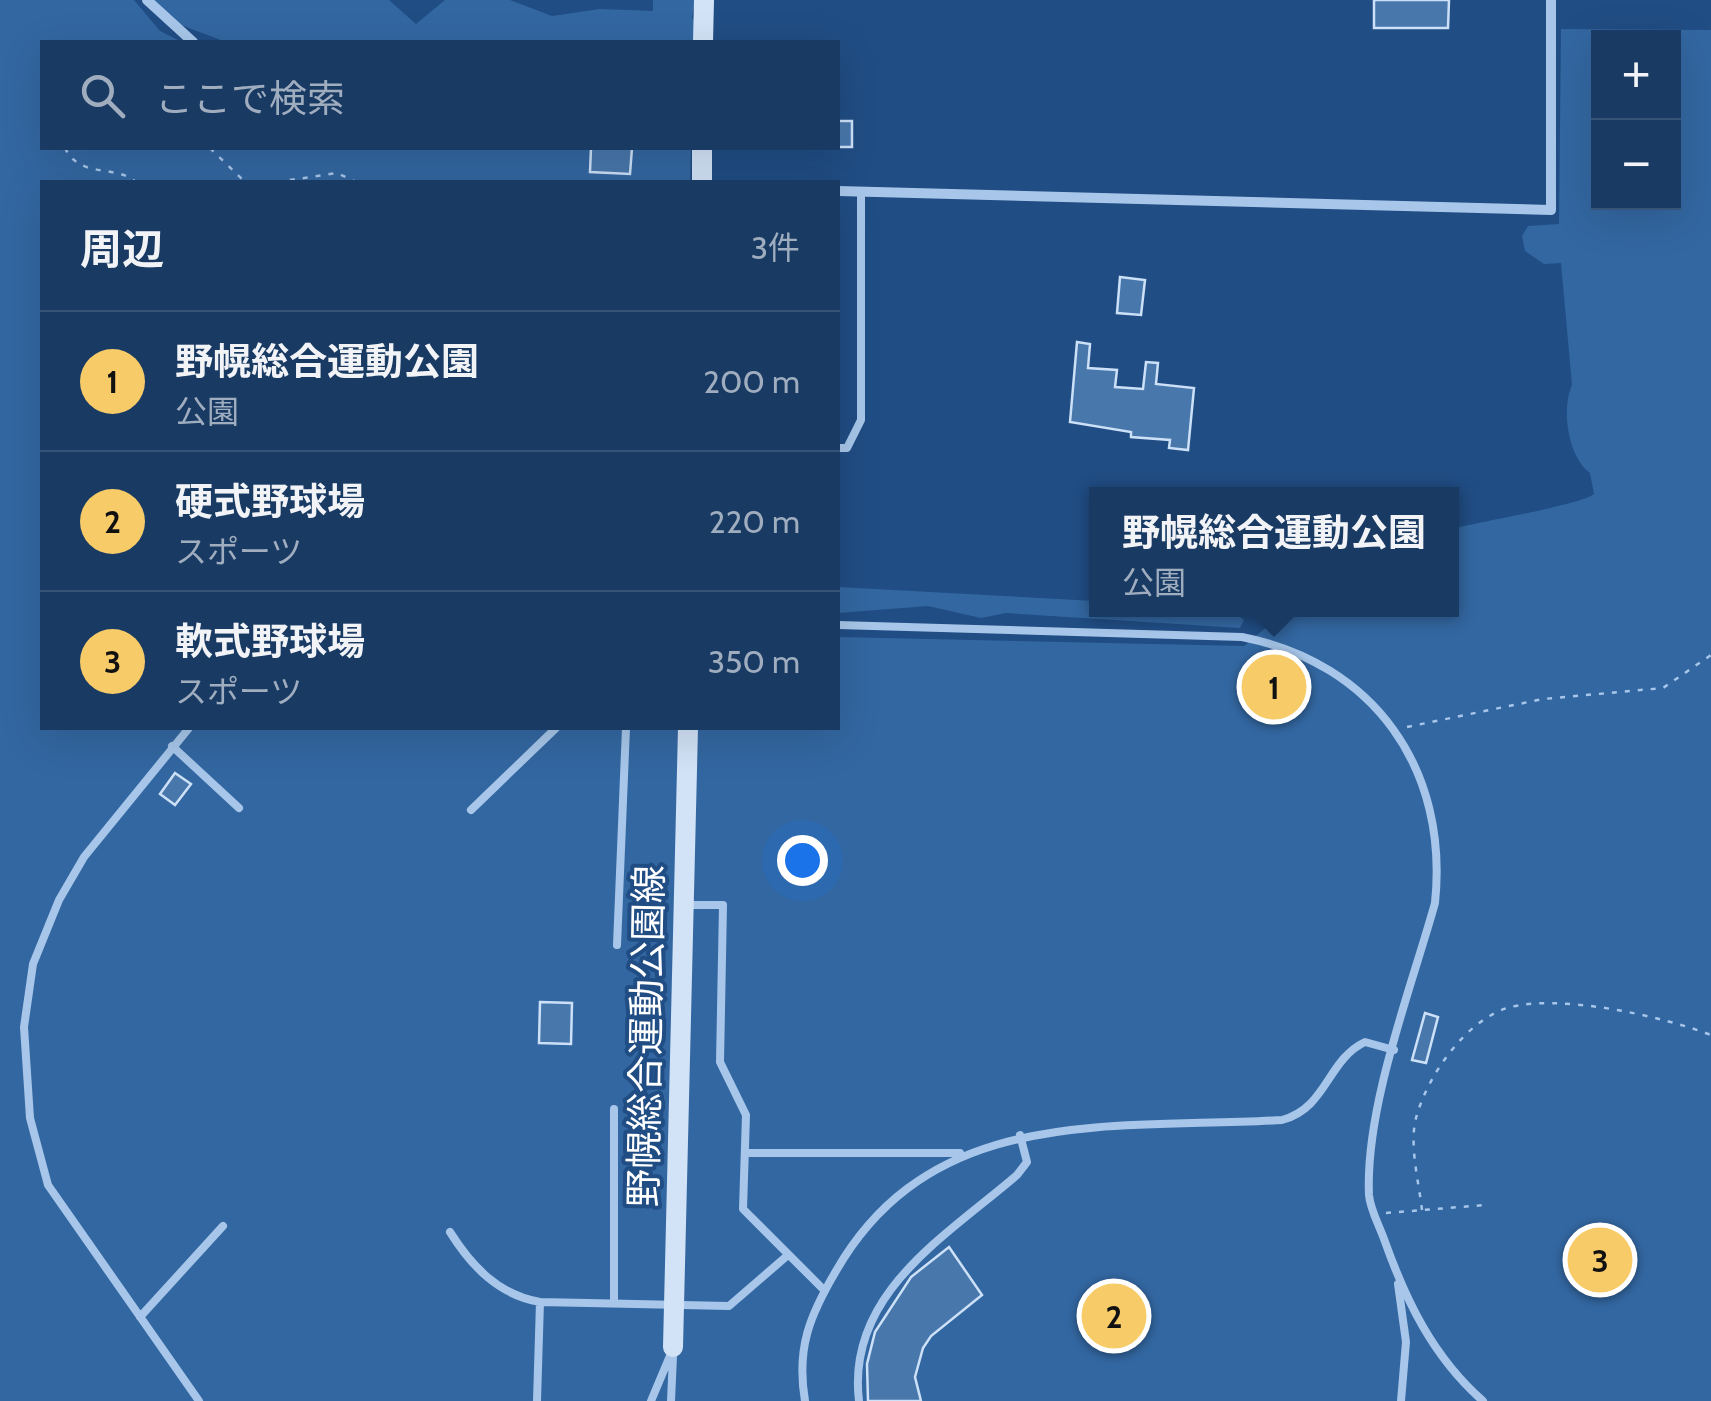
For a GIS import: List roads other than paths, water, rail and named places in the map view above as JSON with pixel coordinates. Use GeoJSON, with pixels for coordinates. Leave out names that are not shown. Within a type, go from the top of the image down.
{"type":"FeatureCollection","features":[{"type":"Feature","properties":{"kind":"main road"},"geometry":{"type":"LineString","coordinates":[[703,40],[704,0]]}},
{"type":"Feature","properties":{"kind":"main road"},"geometry":{"type":"LineString","coordinates":[[702,150],[702,180]]}},
{"type":"Feature","properties":{"kind":"main road","name":"野幌総合運動公園線"},"geometry":{"type":"LineString","coordinates":[[673,1347],[688,730]]}},
{"type":"Feature","properties":{"kind":"street"},"geometry":{"type":"LineString","coordinates":[[147,0],[191,40]]}},
{"type":"Feature","properties":{"kind":"street"},"geometry":{"type":"LineString","coordinates":[[840,191],[1551,210],[1551,0]]}},
{"type":"Feature","properties":{"kind":"lane"},"geometry":{"type":"LineString","coordinates":[[840,448],[846,448],[861,420],[861,192]]}},
{"type":"Feature","properties":{"kind":"lane"},"geometry":{"type":"LineString","coordinates":[[840,625],[1242,636],[1297,650],[1320,662],[1348,680],[1395,729],[1425,792],[1438,849],[1435,902],[1376,1112],[1369,1198],[1396,1275],[1445,1366],[1482,1401]]}},
{"type":"Feature","properties":{"kind":"lane"},"geometry":{"type":"LineString","coordinates":[[187,730],[84,857],[59,900],[33,964],[24,1027],[30,1118],[48,1185],[199,1401]]}},
{"type":"Feature","properties":{"kind":"lane"},"geometry":{"type":"LineString","coordinates":[[471,810],[554,730]]}},
{"type":"Feature","properties":{"kind":"lane"},"geometry":{"type":"LineString","coordinates":[[617,945],[626,730]]}},
{"type":"Feature","properties":{"kind":"lane"},"geometry":{"type":"LineString","coordinates":[[172,746],[239,808]]}},
{"type":"Feature","properties":{"kind":"lane"},"geometry":{"type":"LineString","coordinates":[[684,905],[723,905],[720,1062],[746,1115],[743,1210],[824,1290]]}},
{"type":"Feature","properties":{"kind":"lane"},"geometry":{"type":"LineString","coordinates":[[805,1401],[800,1376],[809,1317],[824,1290],[844,1257],[892,1199],[950,1159],[1020,1136],[1104,1126],[1282,1120],[1302,1115],[1315,1103],[1343,1056],[1355,1047],[1365,1042],[1394,1050]]}},
{"type":"Feature","properties":{"kind":"lane"},"geometry":{"type":"LineString","coordinates":[[614,1109],[614,1302]]}},
{"type":"Feature","properties":{"kind":"lane"},"geometry":{"type":"LineString","coordinates":[[859,1401],[856,1374],[866,1326],[904,1272],[1018,1175],[1027,1162],[1020,1136]]}},
{"type":"Feature","properties":{"kind":"lane"},"geometry":{"type":"LineString","coordinates":[[744,1153],[966,1154]]}},
{"type":"Feature","properties":{"kind":"lane"},"geometry":{"type":"LineString","coordinates":[[140,1316],[223,1226]]}},
{"type":"Feature","properties":{"kind":"lane"},"geometry":{"type":"LineString","coordinates":[[450,1232],[496,1285],[519,1299],[540,1302],[729,1306],[788,1255]]}},
{"type":"Feature","properties":{"kind":"lane"},"geometry":{"type":"LineString","coordinates":[[1396,1275],[1406,1342],[1401,1401]]}},
{"type":"Feature","properties":{"kind":"lane"},"geometry":{"type":"LineString","coordinates":[[537,1401],[540,1302]]}},
{"type":"Feature","properties":{"kind":"lane"},"geometry":{"type":"LineString","coordinates":[[651,1401],[673,1347]]}},
{"type":"Feature","properties":{"kind":"lane"},"geometry":{"type":"LineString","coordinates":[[672,1401],[673,1347]]}},
{"type":"Feature","properties":{"kind":"place","name":"野幌総合運動公園"},"geometry":{"type":"Point","coordinates":[1274,687]}},
{"type":"Feature","properties":{"kind":"place","name":"軟式野球場"},"geometry":{"type":"Point","coordinates":[1600,1260]}},
{"type":"Feature","properties":{"kind":"place","name":"硬式野球場"},"geometry":{"type":"Point","coordinates":[1114,1316]}}]}
